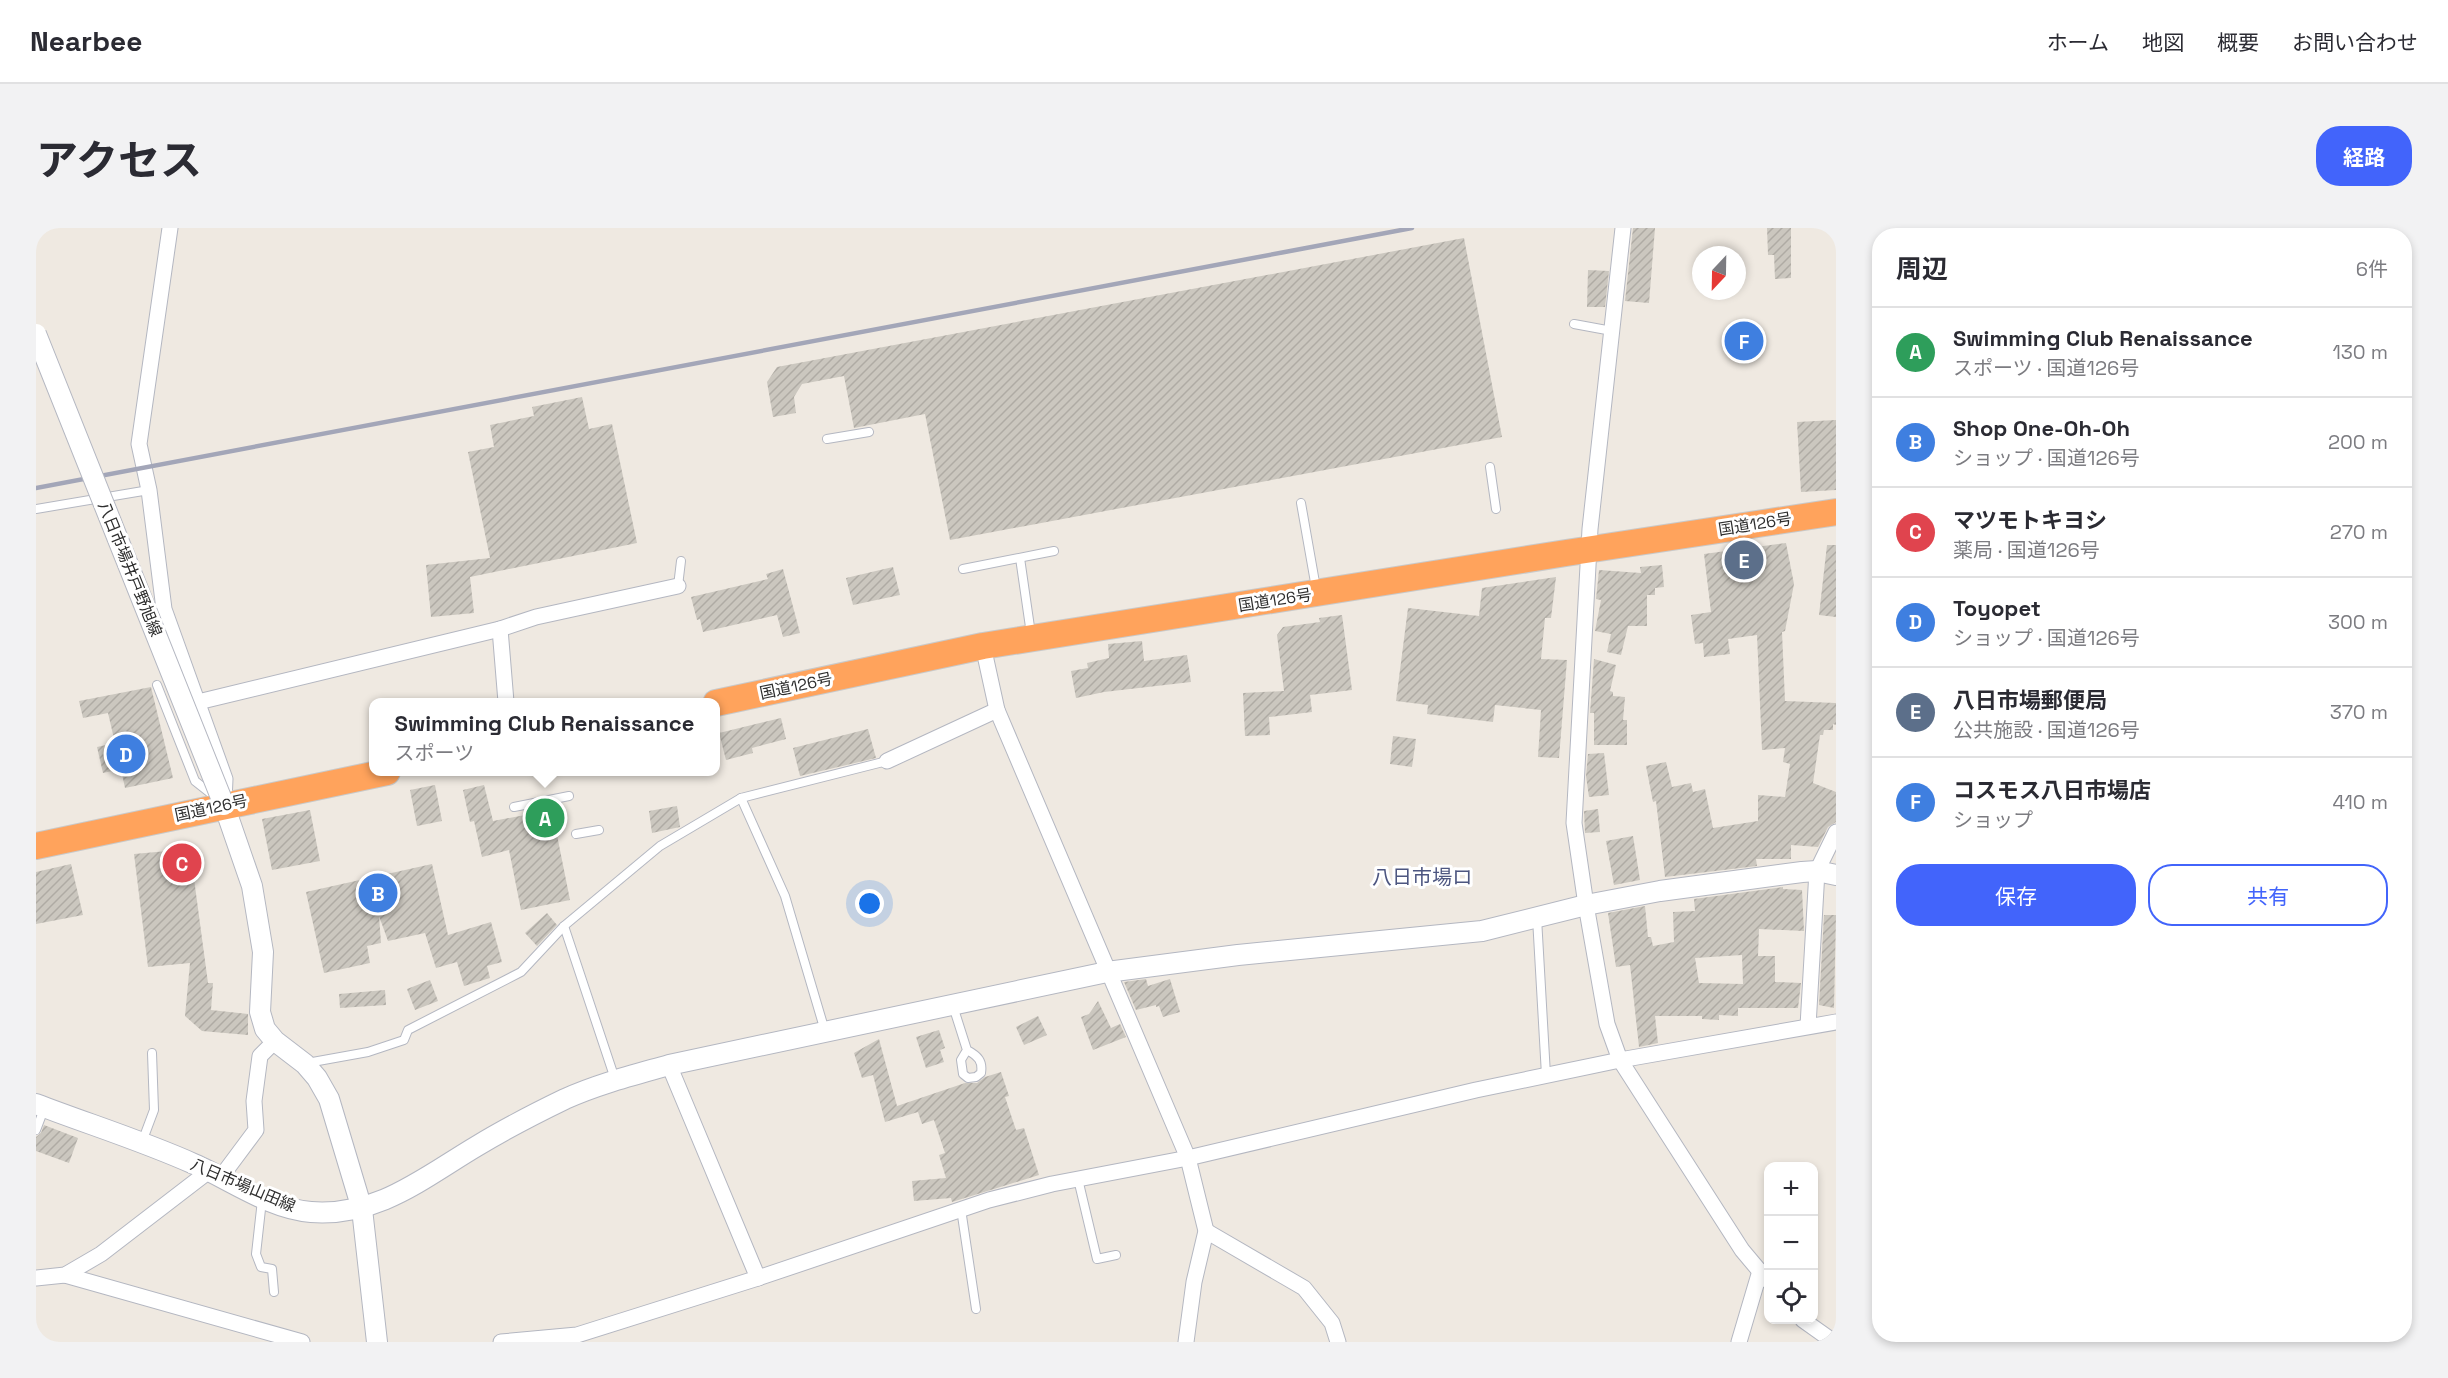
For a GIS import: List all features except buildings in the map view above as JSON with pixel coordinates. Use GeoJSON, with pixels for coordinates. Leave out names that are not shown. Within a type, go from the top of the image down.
{"type":"FeatureCollection","features":[{"type":"Feature","properties":{"kind":"highway","name":"国道126号"},"geometry":{"type":"LineString","coordinates":[[720,702],[983,646],[1836,512]]}},
{"type":"Feature","properties":{"kind":"highway","name":"国道126号"},"geometry":{"type":"LineString","coordinates":[[36,846],[369,775]]}},
{"type":"Feature","properties":{"kind":"street"},"geometry":{"type":"LineString","coordinates":[[170,228],[139,444],[148,490],[164,609],[225,779],[224,805]]}},
{"type":"Feature","properties":{"kind":"street"},"geometry":{"type":"LineString","coordinates":[[1623,228],[1589,549],[1574,823],[1607,1024],[1620,1060],[1742,1250],[1764,1276],[1738,1342]]}},
{"type":"Feature","properties":{"kind":"street","name":"八日市場井戸野旭線"},"geometry":{"type":"LineString","coordinates":[[36,334],[224,805],[252,886],[263,952],[260,1012],[265,1029],[275,1041]]}},
{"type":"Feature","properties":{"kind":"street"},"geometry":{"type":"LineString","coordinates":[[198,702],[500,629],[536,617],[678,586]]}},
{"type":"Feature","properties":{"kind":"street"},"geometry":{"type":"LineString","coordinates":[[500,629],[506,698]]}},
{"type":"Feature","properties":{"kind":"street"},"geometry":{"type":"LineString","coordinates":[[983,646],[997,710],[1188,1158],[1206,1231],[1194,1282],[1186,1342]]}},
{"type":"Feature","properties":{"kind":"street"},"geometry":{"type":"LineString","coordinates":[[887,761],[997,710]]}},
{"type":"Feature","properties":{"kind":"street"},"geometry":{"type":"LineString","coordinates":[[1808,1026],[1826,873],[1836,832]]}},
{"type":"Feature","properties":{"kind":"street","name":"八日市場山田線"},"geometry":{"type":"LineString","coordinates":[[40,1106],[215,1174],[294,1209],[310,1212],[362,1209],[399,1194],[480,1144],[567,1098],[616,1080],[669,1065],[825,1030],[1107,972],[1238,955],[1482,931],[1586,905],[1660,891],[1826,873]]}},
{"type":"Feature","properties":{"kind":"street"},"geometry":{"type":"LineString","coordinates":[[501,1342],[577,1335],[758,1278],[989,1200],[1078,1179],[1188,1158],[1620,1060],[1836,1023]]}},
{"type":"Feature","properties":{"kind":"street"},"geometry":{"type":"LineString","coordinates":[[65,1275],[102,1254],[215,1174],[256,1130],[255,1101],[260,1056],[275,1041],[305,1064],[317,1078],[328,1099],[362,1209],[377,1342]]}},
{"type":"Feature","properties":{"kind":"street"},"geometry":{"type":"LineString","coordinates":[[669,1065],[758,1278]]}},
{"type":"Feature","properties":{"kind":"street"},"geometry":{"type":"LineString","coordinates":[[1206,1231],[1304,1288],[1332,1323],[1338,1342]]}},
{"type":"Feature","properties":{"kind":"street"},"geometry":{"type":"LineString","coordinates":[[36,1278],[65,1275],[302,1342]]}},
{"type":"Feature","properties":{"kind":"street"},"geometry":{"type":"LineString","coordinates":[[1809,1324],[1834,1342]]}},
{"type":"Feature","properties":{"kind":"lane"},"geometry":{"type":"LineString","coordinates":[[1574,324],[1612,331]]}},
{"type":"Feature","properties":{"kind":"lane"},"geometry":{"type":"LineString","coordinates":[[827,439],[869,432]]}},
{"type":"Feature","properties":{"kind":"lane"},"geometry":{"type":"LineString","coordinates":[[1490,467],[1496,509]]}},
{"type":"Feature","properties":{"kind":"lane"},"geometry":{"type":"LineString","coordinates":[[36,510],[148,490]]}},
{"type":"Feature","properties":{"kind":"lane"},"geometry":{"type":"LineString","coordinates":[[1301,503],[1317,593]]}},
{"type":"Feature","properties":{"kind":"lane"},"geometry":{"type":"LineString","coordinates":[[963,569],[1054,551]]}},
{"type":"Feature","properties":{"kind":"lane"},"geometry":{"type":"LineString","coordinates":[[1020,558],[1032,639]]}},
{"type":"Feature","properties":{"kind":"lane"},"geometry":{"type":"LineString","coordinates":[[678,586],[681,561]]}},
{"type":"Feature","properties":{"kind":"lane"},"geometry":{"type":"LineString","coordinates":[[157,685],[195,781],[224,805]]}},
{"type":"Feature","properties":{"kind":"lane"},"geometry":{"type":"LineString","coordinates":[[305,1064],[368,1052],[404,1040],[408,1030],[521,972],[564,926],[660,846],[741,798],[887,761]]}},
{"type":"Feature","properties":{"kind":"lane"},"geometry":{"type":"LineString","coordinates":[[514,807],[569,796]]}},
{"type":"Feature","properties":{"kind":"lane"},"geometry":{"type":"LineString","coordinates":[[741,798],[785,896],[825,1030]]}},
{"type":"Feature","properties":{"kind":"lane"},"geometry":{"type":"LineString","coordinates":[[576,834],[599,830]]}},
{"type":"Feature","properties":{"kind":"lane"},"geometry":{"type":"LineString","coordinates":[[1536,917],[1546,1076]]}},
{"type":"Feature","properties":{"kind":"lane"},"geometry":{"type":"LineString","coordinates":[[564,926],[616,1080]]}},
{"type":"Feature","properties":{"kind":"lane"},"geometry":{"type":"LineString","coordinates":[[952,1004],[967,1050]]}},
{"type":"Feature","properties":{"kind":"lane"},"geometry":{"type":"LineString","coordinates":[[141,1144],[154,1110],[152,1053]]}},
{"type":"Feature","properties":{"kind":"lane"},"geometry":{"type":"LineString","coordinates":[[36,1130],[40,1106]]}},
{"type":"Feature","properties":{"kind":"lane"},"geometry":{"type":"LineString","coordinates":[[1078,1179],[1097,1259],[1116,1255]]}},
{"type":"Feature","properties":{"kind":"lane"},"geometry":{"type":"LineString","coordinates":[[263,1197],[255,1254],[261,1268],[272,1269],[274,1292]]}},
{"type":"Feature","properties":{"kind":"lane"},"geometry":{"type":"LineString","coordinates":[[961,1209],[976,1309]]}},
{"type":"Feature","properties":{"kind":"railway"},"geometry":{"type":"LineString","coordinates":[[36,488],[1412,228]]}},
{"type":"Feature","properties":{"kind":"place","name":"コスモス八日市場店"},"geometry":{"type":"Point","coordinates":[1744,341]}},
{"type":"Feature","properties":{"kind":"place","name":"八日市場郵便局"},"geometry":{"type":"Point","coordinates":[1744,560]}},
{"type":"Feature","properties":{"kind":"place","name":"Toyopet"},"geometry":{"type":"Point","coordinates":[126,754]}},
{"type":"Feature","properties":{"kind":"place","name":"Swimming Club Renaissance"},"geometry":{"type":"Point","coordinates":[545,818]}},
{"type":"Feature","properties":{"kind":"place","name":"マツモトキヨシ"},"geometry":{"type":"Point","coordinates":[182,863]}},
{"type":"Feature","properties":{"kind":"place","name":"Shop One-Oh-Oh"},"geometry":{"type":"Point","coordinates":[378,893]}},
{"type":"Feature","properties":{"kind":"district","name":"八日市場ロ"},"geometry":{"type":"Point","coordinates":[1422,877]}}]}
